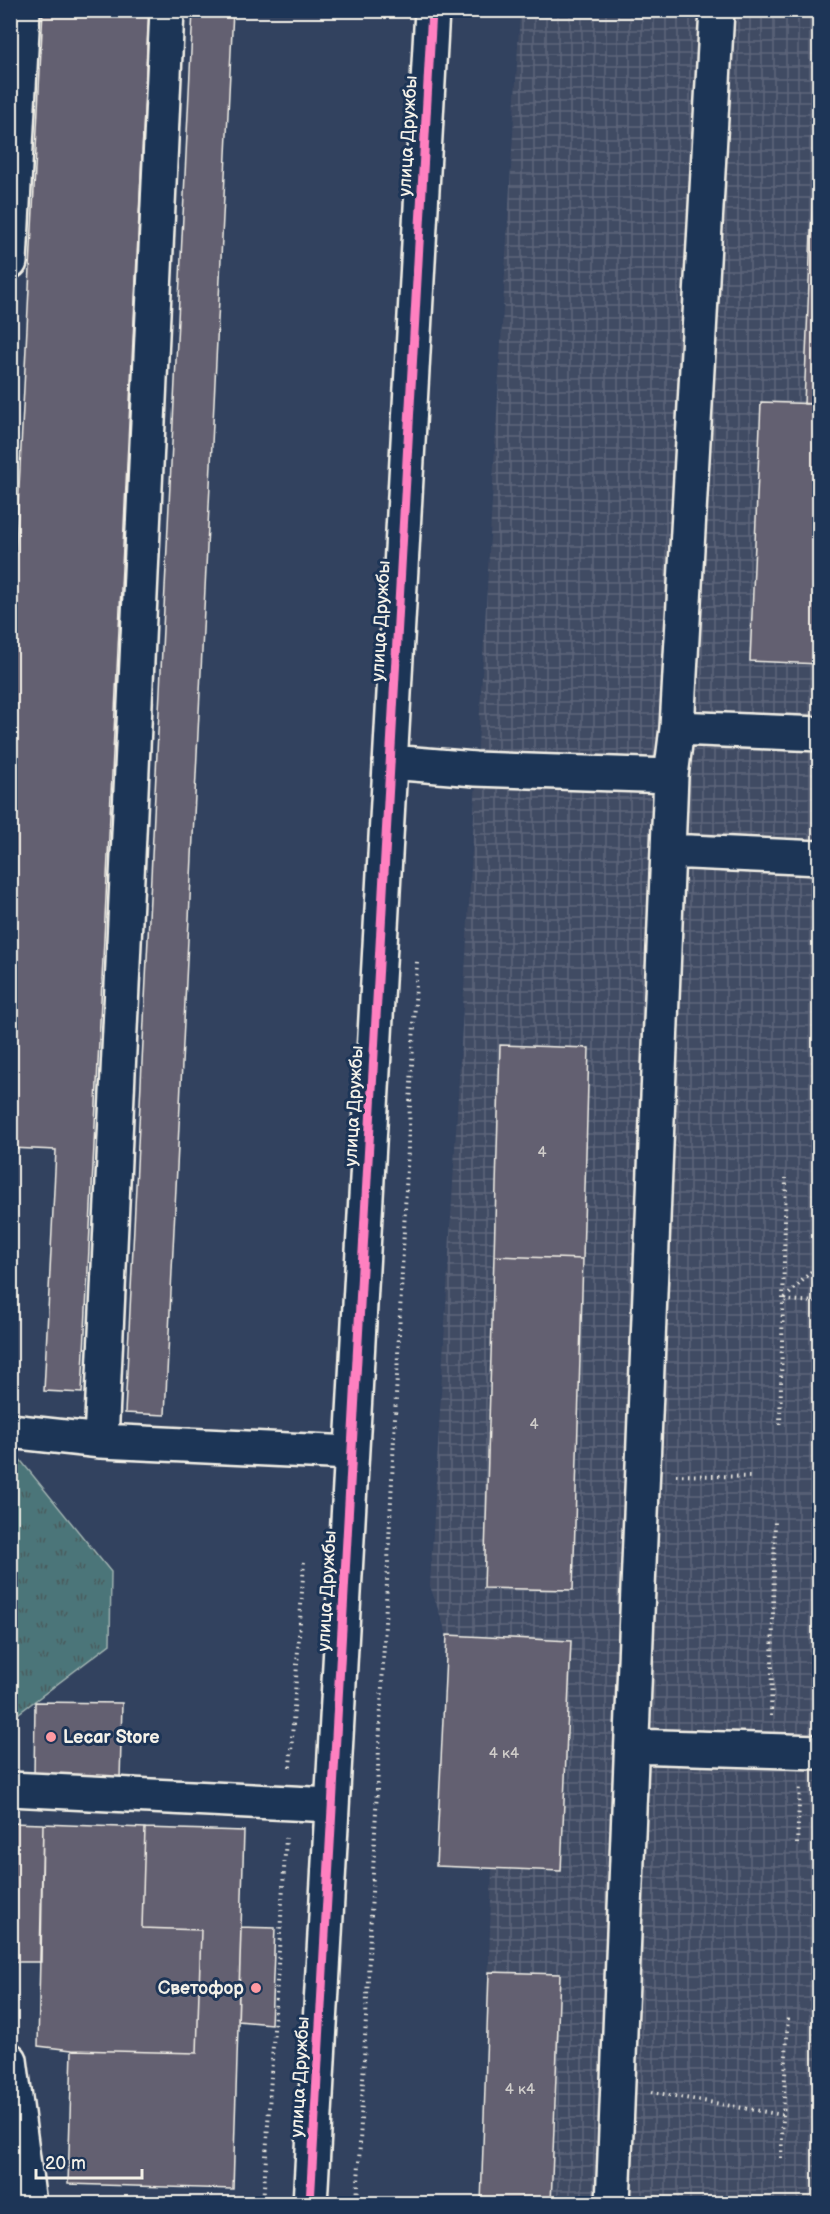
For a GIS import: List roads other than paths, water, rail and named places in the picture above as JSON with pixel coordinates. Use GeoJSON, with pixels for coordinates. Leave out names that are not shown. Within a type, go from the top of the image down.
{"type":"FeatureCollection","features":[{"type":"Feature","properties":{"kind":"street"},"geometry":{"type":"LineString","coordinates":[[10,262],[23,10]]}},
{"type":"Feature","properties":{"kind":"street"},"geometry":{"type":"LineString","coordinates":[[101,1441],[167,10]]}},
{"type":"Feature","properties":{"kind":"street","name":"улица Дружбы"},"geometry":{"type":"LineString","coordinates":[[310,2204],[432,10]]}},
{"type":"Feature","properties":{"kind":"street"},"geometry":{"type":"LineString","coordinates":[[613,2204],[671,776],[677,728],[717,10]]}},
{"type":"Feature","properties":{"kind":"street"},"geometry":{"type":"LineString","coordinates":[[677,728],[819,734]]}},
{"type":"Feature","properties":{"kind":"street"},"geometry":{"type":"LineString","coordinates":[[390,762],[475,769],[671,776]]}},
{"type":"Feature","properties":{"kind":"street"},"geometry":{"type":"LineString","coordinates":[[668,851],[819,858]]}},
{"type":"Feature","properties":{"kind":"street"},"geometry":{"type":"LineString","coordinates":[[10,1431],[101,1441],[351,1453]]}},
{"type":"Feature","properties":{"kind":"street"},"geometry":{"type":"LineString","coordinates":[[632,1746],[811,1751]]}},
{"type":"Feature","properties":{"kind":"street"},"geometry":{"type":"LineString","coordinates":[[10,1789],[332,1805]]}},
{"type":"Feature","properties":{"kind":"street"},"geometry":{"type":"LineString","coordinates":[[10,2060],[29,2204]]}},
{"type":"Feature","properties":{"kind":"place","name":"Lecar Store"},"geometry":{"type":"Point","coordinates":[51,1737]}},
{"type":"Feature","properties":{"kind":"place","name":"Светофор"},"geometry":{"type":"Point","coordinates":[256,1988]}}]}
